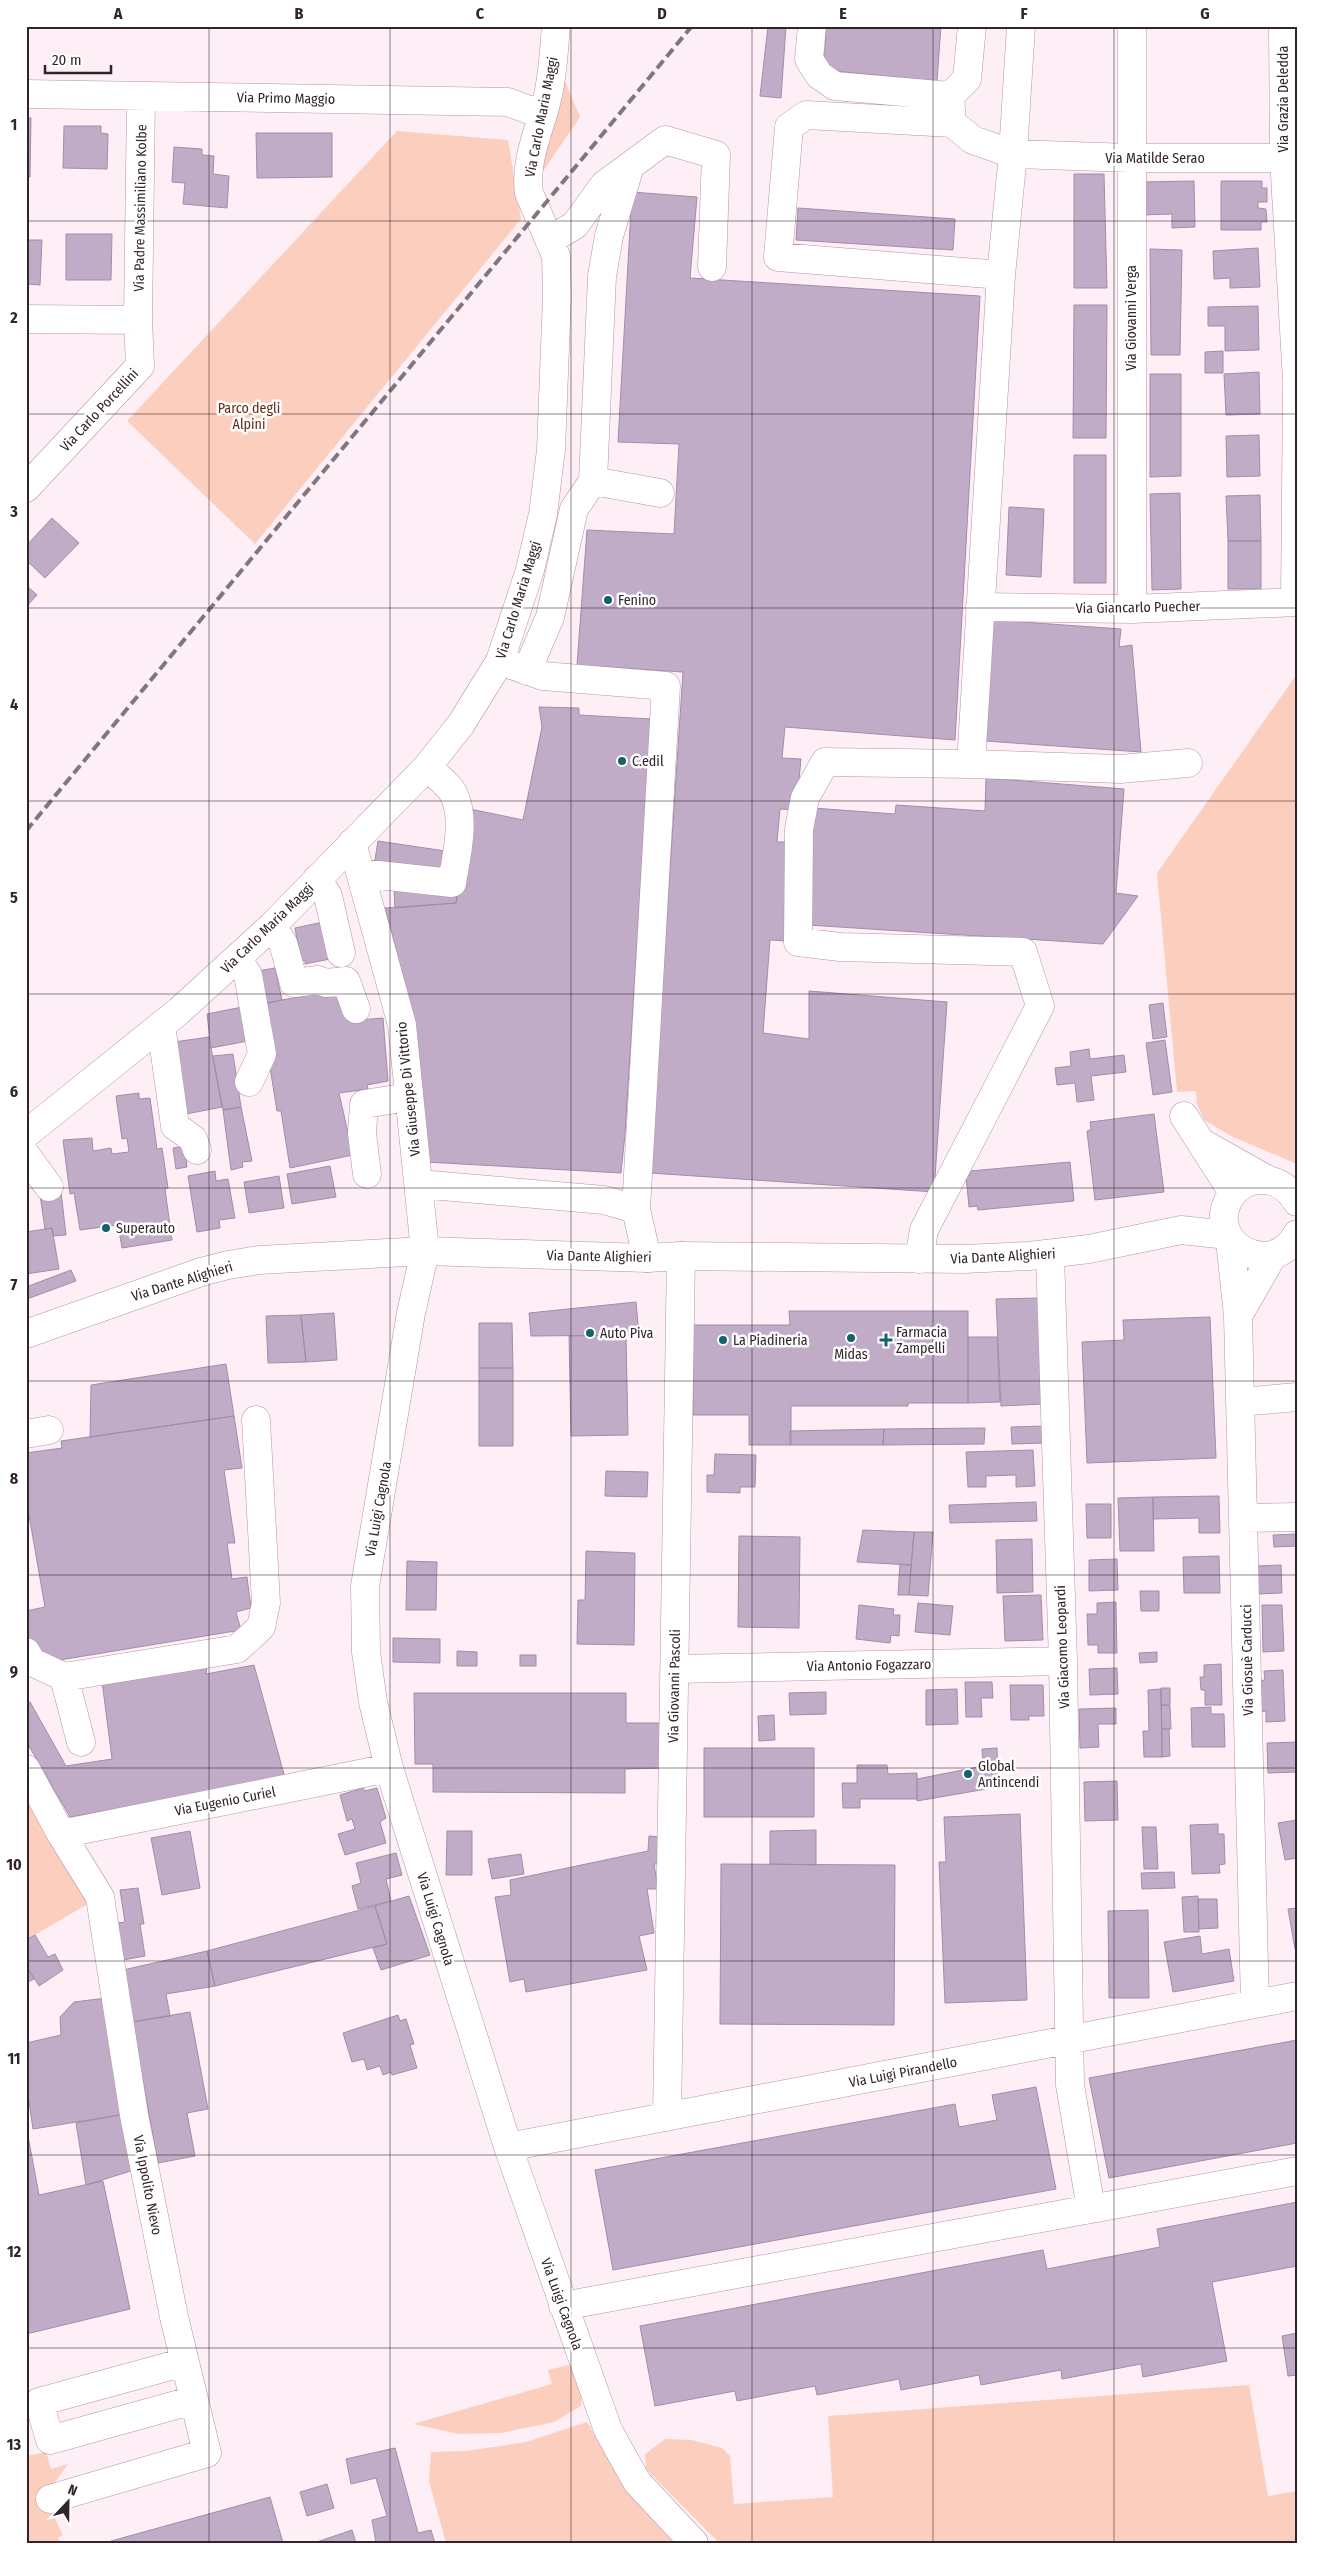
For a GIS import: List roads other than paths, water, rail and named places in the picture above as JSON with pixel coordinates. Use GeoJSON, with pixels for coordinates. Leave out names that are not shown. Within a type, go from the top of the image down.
{"type":"FeatureCollection","features":[{"type":"Feature","properties":{"kind":"street","name":"Via Carlo Maria Maggi"},"geometry":{"type":"LineString","coordinates":[[26,1134],[161,1025],[272,926],[427,767],[461,724],[500,661],[530,570],[543,514],[551,450],[557,296],[556,256],[529,193],[527,184],[552,72],[556,26]]}},
{"type":"Feature","properties":{"kind":"street"},"geometry":{"type":"LineString","coordinates":[[812,26],[809,59],[819,75],[835,86],[950,96],[968,79],[972,26]]}},
{"type":"Feature","properties":{"kind":"street"},"geometry":{"type":"LineString","coordinates":[[971,764],[1001,274],[1013,154],[1022,26]]}},
{"type":"Feature","properties":{"kind":"street","name":"Via Giovanni Verga"},"geometry":{"type":"LineString","coordinates":[[1132,26],[1130,158],[1132,609]]}},
{"type":"Feature","properties":{"kind":"street","name":"Via Grazia Deledda"},"geometry":{"type":"LineString","coordinates":[[1283,26],[1290,158],[1297,380]]}},
{"type":"Feature","properties":{"kind":"street","name":"Via Primo Maggio"},"geometry":{"type":"LineString","coordinates":[[26,94],[508,102],[543,114]]}},
{"type":"Feature","properties":{"kind":"street","name":"Via Padre Massimiliano Kolbe"},"geometry":{"type":"LineString","coordinates":[[138,320],[141,96]]}},
{"type":"Feature","properties":{"kind":"street"},"geometry":{"type":"LineString","coordinates":[[950,96],[952,123],[806,115],[789,127],[778,258],[1001,274]]}},
{"type":"Feature","properties":{"kind":"street","name":"Via Matilde Serao"},"geometry":{"type":"LineString","coordinates":[[952,123],[973,140],[1013,154],[1130,158],[1290,158]]}},
{"type":"Feature","properties":{"kind":"street"},"geometry":{"type":"LineString","coordinates":[[550,240],[575,225],[604,185],[665,140],[716,155],[712,267]]}},
{"type":"Feature","properties":{"kind":"street"},"geometry":{"type":"LineString","coordinates":[[527,671],[550,617],[574,509],[593,481],[602,276],[609,236],[630,166]]}},
{"type":"Feature","properties":{"kind":"street"},"geometry":{"type":"LineString","coordinates":[[26,319],[138,320]]}},
{"type":"Feature","properties":{"kind":"street","name":"Via Carlo Porcellini"},"geometry":{"type":"LineString","coordinates":[[26,488],[140,366],[138,320]]}},
{"type":"Feature","properties":{"kind":"street"},"geometry":{"type":"LineString","coordinates":[[1296,602],[1297,387]]}},
{"type":"Feature","properties":{"kind":"street"},"geometry":{"type":"LineString","coordinates":[[593,481],[660,493]]}},
{"type":"Feature","properties":{"kind":"street","name":"Via Giancarlo Puecher"},"geometry":{"type":"LineString","coordinates":[[980,607],[1132,609],[1296,602]]}},
{"type":"Feature","properties":{"kind":"street"},"geometry":{"type":"LineString","coordinates":[[500,661],[543,676],[666,686],[636,1209],[647,1258]]}},
{"type":"Feature","properties":{"kind":"street"},"geometry":{"type":"LineString","coordinates":[[919,1259],[924,1230],[1040,1006],[1023,952],[840,947],[798,942],[799,829],[805,798],[825,762],[1120,769],[1188,763]]}},
{"type":"Feature","properties":{"kind":"street"},"geometry":{"type":"LineString","coordinates":[[360,873],[452,883],[458,844],[458,809],[454,793],[427,767]]}},
{"type":"Feature","properties":{"kind":"street","name":"Via Giuseppe Di Vittorio"},"geometry":{"type":"LineString","coordinates":[[352,844],[402,1025],[425,1251]]}},
{"type":"Feature","properties":{"kind":"street"},"geometry":{"type":"LineString","coordinates":[[318,879],[328,896],[341,953]]}},
{"type":"Feature","properties":{"kind":"street"},"geometry":{"type":"LineString","coordinates":[[272,926],[283,943],[294,983],[318,980],[326,983],[346,981],[356,1009]]}},
{"type":"Feature","properties":{"kind":"street"},"geometry":{"type":"LineString","coordinates":[[237,958],[248,975],[262,1054],[249,1082]]}},
{"type":"Feature","properties":{"kind":"street"},"geometry":{"type":"LineString","coordinates":[[161,1025],[175,1126],[193,1139],[196,1150]]}},
{"type":"Feature","properties":{"kind":"street"},"geometry":{"type":"LineString","coordinates":[[367,1174],[362,1133],[364,1104],[409,1097]]}},
{"type":"Feature","properties":{"kind":"street"},"geometry":{"type":"LineString","coordinates":[[1184,1116],[1202,1143],[1230,1197]]}},
{"type":"Feature","properties":{"kind":"street"},"geometry":{"type":"LineString","coordinates":[[1202,1143],[1286,1187]]}},
{"type":"Feature","properties":{"kind":"street"},"geometry":{"type":"LineString","coordinates":[[26,1155],[49,1187]]}},
{"type":"Feature","properties":{"kind":"street","name":"Via Dante Alighieri"},"geometry":{"type":"LineString","coordinates":[[1181,1230],[1230,1197],[1246,1183],[1286,1187]]}},
{"type":"Feature","properties":{"kind":"street"},"geometry":{"type":"LineString","coordinates":[[418,1184],[604,1200],[636,1209]]}},
{"type":"Feature","properties":{"kind":"street","name":"Via Giosuè Carducci"},"geometry":{"type":"LineString","coordinates":[[1230,1197],[1224,1217],[1229,1237],[1238,1316],[1255,2004]]}},
{"type":"Feature","properties":{"kind":"street","name":"Via Dante Alighieri"},"geometry":{"type":"LineString","coordinates":[[26,1334],[162,1285],[228,1265],[259,1260],[425,1251],[647,1258],[681,1256],[963,1259],[1050,1254],[1089,1249],[1181,1230],[1229,1237]]}},
{"type":"Feature","properties":{"kind":"street"},"geometry":{"type":"LineString","coordinates":[[1229,1237],[1239,1248],[1249,1254],[1260,1256],[1273,1255],[1284,1249],[1297,1234]]}},
{"type":"Feature","properties":{"kind":"street","name":"Via Luigi Cagnola"},"geometry":{"type":"LineString","coordinates":[[425,1251],[411,1313],[366,1586],[366,1652],[371,1694],[389,1768],[508,2147],[608,2430],[637,2482],[694,2543]]}},
{"type":"Feature","properties":{"kind":"street","name":"Via Giacomo Leopardi"},"geometry":{"type":"LineString","coordinates":[[1050,1254],[1062,1661],[1070,2085],[1092,2209]]}},
{"type":"Feature","properties":{"kind":"street"},"geometry":{"type":"LineString","coordinates":[[1238,1316],[1273,1255]]}},
{"type":"Feature","properties":{"kind":"street","name":"Via Giovanni Pascoli"},"geometry":{"type":"LineString","coordinates":[[667,2117],[681,1256]]}},
{"type":"Feature","properties":{"kind":"street"},"geometry":{"type":"LineString","coordinates":[[1240,1402],[1297,1397]]}},
{"type":"Feature","properties":{"kind":"street"},"geometry":{"type":"LineString","coordinates":[[26,1652],[32,1662],[64,1677],[237,1649],[261,1627],[266,1602],[256,1420]]}},
{"type":"Feature","properties":{"kind":"street"},"geometry":{"type":"LineString","coordinates":[[1243,1518],[1297,1517]]}},
{"type":"Feature","properties":{"kind":"street","name":"Via Antonio Fogazzaro"},"geometry":{"type":"LineString","coordinates":[[675,1669],[1062,1661]]}},
{"type":"Feature","properties":{"kind":"street"},"geometry":{"type":"LineString","coordinates":[[64,1677],[81,1742]]}},
{"type":"Feature","properties":{"kind":"street","name":"Via Eugenio Curiel"},"geometry":{"type":"LineString","coordinates":[[61,1834],[389,1768]]}},
{"type":"Feature","properties":{"kind":"street","name":"Via Ippolito Nievo"},"geometry":{"type":"LineString","coordinates":[[26,1769],[61,1834],[100,1897],[134,2115],[174,2317],[207,2453],[50,2499]]}},
{"type":"Feature","properties":{"kind":"street","name":"Via Luigi Pirandello"},"geometry":{"type":"LineString","coordinates":[[508,2147],[1297,1996]]}},
{"type":"Feature","properties":{"kind":"street"},"geometry":{"type":"LineString","coordinates":[[563,2306],[1297,2172]]}},
{"type":"Feature","properties":{"kind":"street"},"geometry":{"type":"LineString","coordinates":[[185,2362],[39,2402],[50,2440],[194,2400]]}},
{"type":"Feature","properties":{"kind":"railway"},"geometry":{"type":"LineString","coordinates":[[26,831],[692,26]]}},
{"type":"Feature","properties":{"kind":"place","name":"Fenino"},"geometry":{"type":"Point","coordinates":[608,600]}},
{"type":"Feature","properties":{"kind":"place","name":"C.edil"},"geometry":{"type":"Point","coordinates":[622,761]}},
{"type":"Feature","properties":{"kind":"place","name":"Superauto"},"geometry":{"type":"Point","coordinates":[106,1228]}},
{"type":"Feature","properties":{"kind":"place","name":"Auto Piva"},"geometry":{"type":"Point","coordinates":[590,1333]}},
{"type":"Feature","properties":{"kind":"place","name":"Midas"},"geometry":{"type":"Point","coordinates":[851,1338]}},
{"type":"Feature","properties":{"kind":"place","name":"La Piadineria"},"geometry":{"type":"Point","coordinates":[723,1340]}},
{"type":"Feature","properties":{"kind":"place","name":"Farmacia Zampelli"},"geometry":{"type":"Point","coordinates":[886,1340]}},
{"type":"Feature","properties":{"kind":"place","name":"Global Antincendi"},"geometry":{"type":"Point","coordinates":[968,1774]}},
{"type":"Feature","properties":{"kind":"park label","name":"Parco degli Alpini"},"geometry":{"type":"Point","coordinates":[249,416]}}]}
